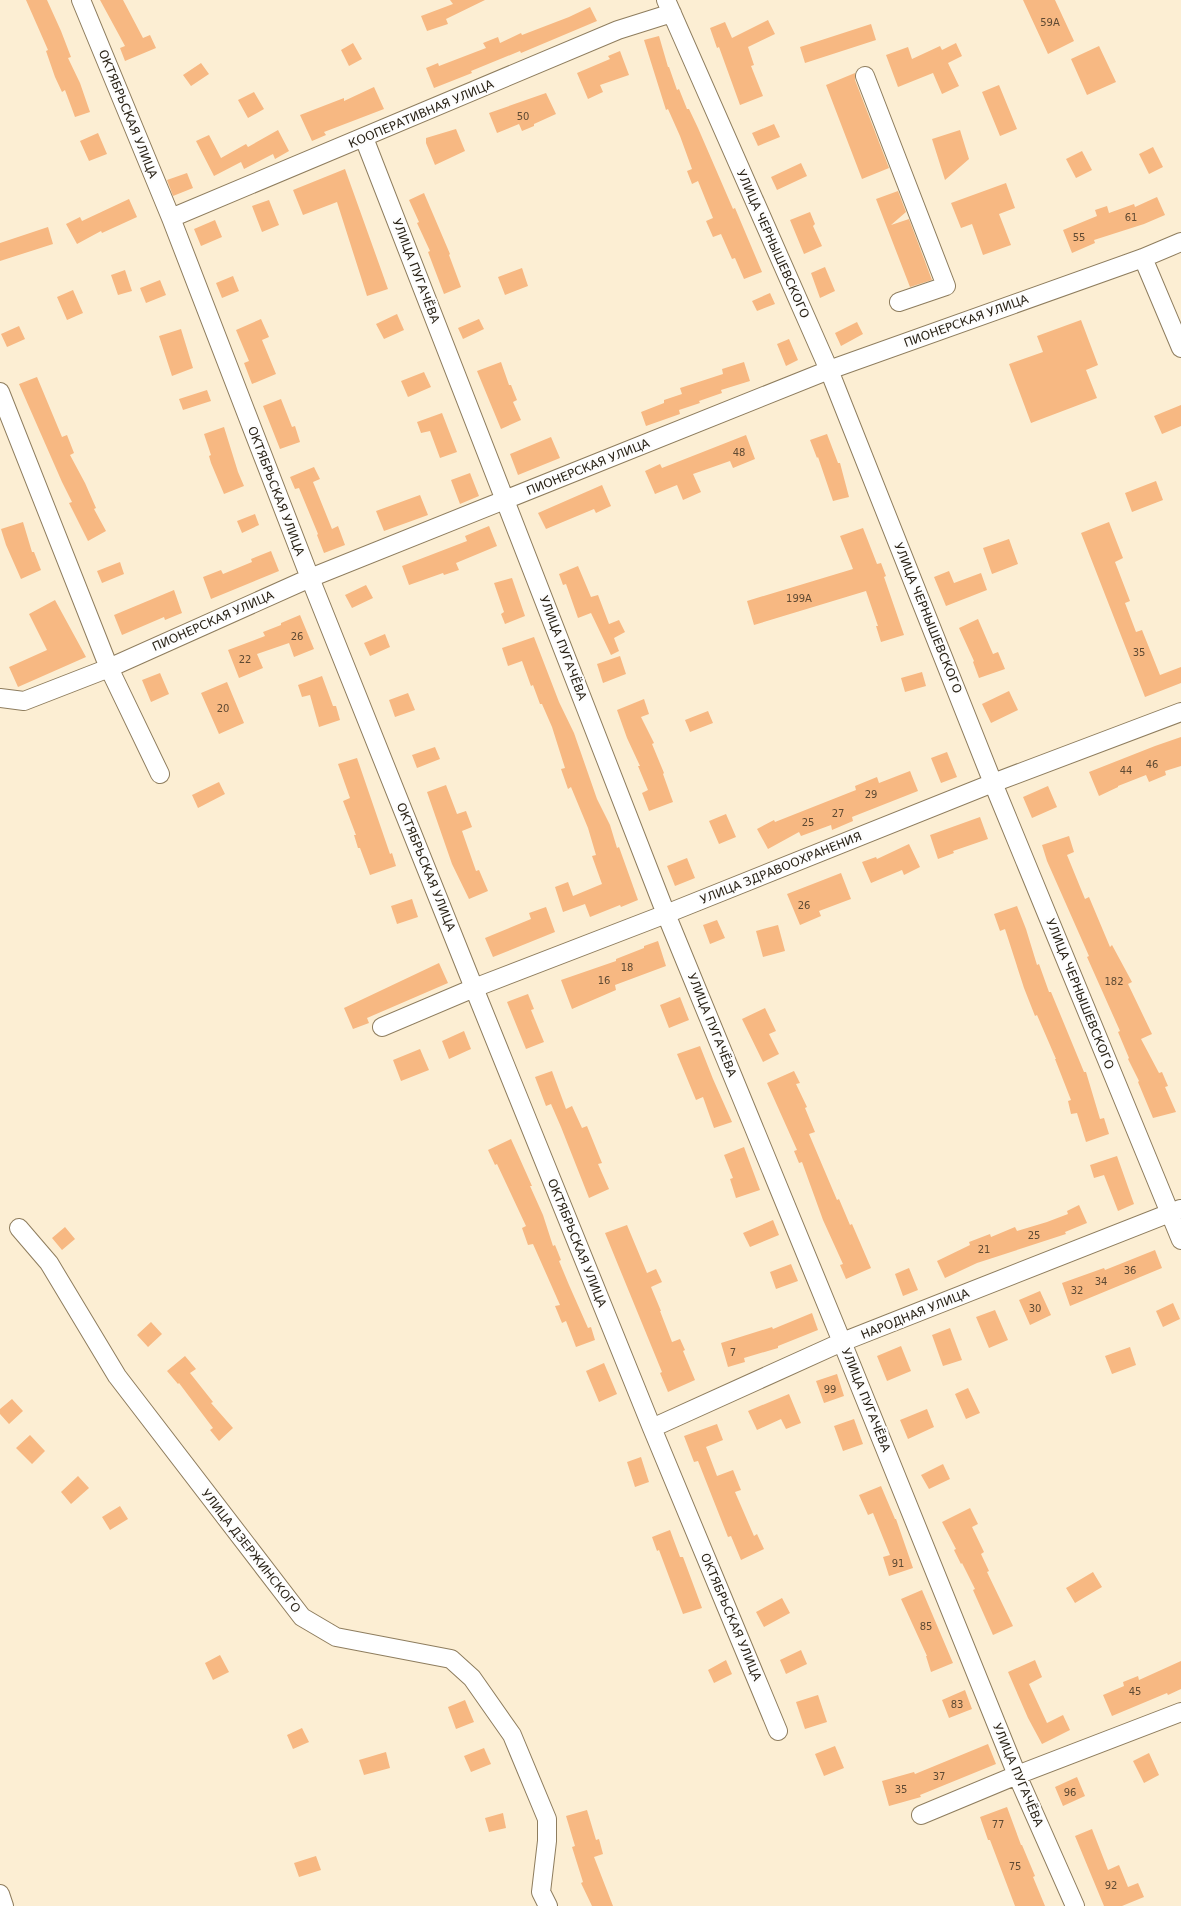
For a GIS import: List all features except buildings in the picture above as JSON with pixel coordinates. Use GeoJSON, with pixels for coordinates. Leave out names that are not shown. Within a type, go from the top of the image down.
{"type":"FeatureCollection","features":[{"type":"Feature","properties":{"kind":"street","name":"ОКТЯБРЬСКАЯ УЛИЦА"},"geometry":{"type":"LineString","coordinates":[[81,0],[171,218],[310,578],[474,988],[652,1428],[778,1731]]}},
{"type":"Feature","properties":{"kind":"street","name":"КООПЕРАТИВНАЯ УЛИЦА"},"geometry":{"type":"LineString","coordinates":[[171,218],[364,138],[669,7]]}},
{"type":"Feature","properties":{"kind":"street","name":"УЛИЦА ЧЕРНЫШЕВСКОГО"},"geometry":{"type":"LineString","coordinates":[[669,7],[829,370],[993,783],[1176,1211],[1181,1240]]}},
{"type":"Feature","properties":{"kind":"street"},"geometry":{"type":"LineString","coordinates":[[865,76],[946,286],[899,302]]}},
{"type":"Feature","properties":{"kind":"street","name":"УЛИЦА ПУГАЧЁВА"},"geometry":{"type":"LineString","coordinates":[[364,138],[666,914],[1017,1775],[1075,1906]]}},
{"type":"Feature","properties":{"kind":"street","name":"ПИОНЕРСКАЯ УЛИЦА"},"geometry":{"type":"LineString","coordinates":[[0,698],[24,701],[109,668],[310,578],[829,370],[1143,258],[1181,242]]}},
{"type":"Feature","properties":{"kind":"street"},"geometry":{"type":"LineString","coordinates":[[1143,258],[1181,348]]}},
{"type":"Feature","properties":{"kind":"street"},"geometry":{"type":"LineString","coordinates":[[0,392],[109,668],[160,774]]}},
{"type":"Feature","properties":{"kind":"street","name":"УЛИЦА ЗДРАВООХРАНЕНИЯ"},"geometry":{"type":"LineString","coordinates":[[382,1027],[474,988],[666,914],[993,783],[1181,712]]}},
{"type":"Feature","properties":{"kind":"street","name":"НАРОДНАЯ УЛИЦА"},"geometry":{"type":"LineString","coordinates":[[652,1428],[842,1342],[1176,1211]]}},
{"type":"Feature","properties":{"kind":"street","name":"УЛИЦА ДЗЕРЖИНСКОГО"},"geometry":{"type":"LineString","coordinates":[[19,1228],[49,1263],[117,1376],[302,1617],[336,1637],[451,1659],[472,1678],[512,1735],[547,1819],[541,1892],[548,1906]]}},
{"type":"Feature","properties":{"kind":"street"},"geometry":{"type":"LineString","coordinates":[[921,1815],[1017,1775],[1181,1712]]}},
{"type":"Feature","properties":{"kind":"street"},"geometry":{"type":"LineString","coordinates":[[0,1894],[4,1906]]}}]}
